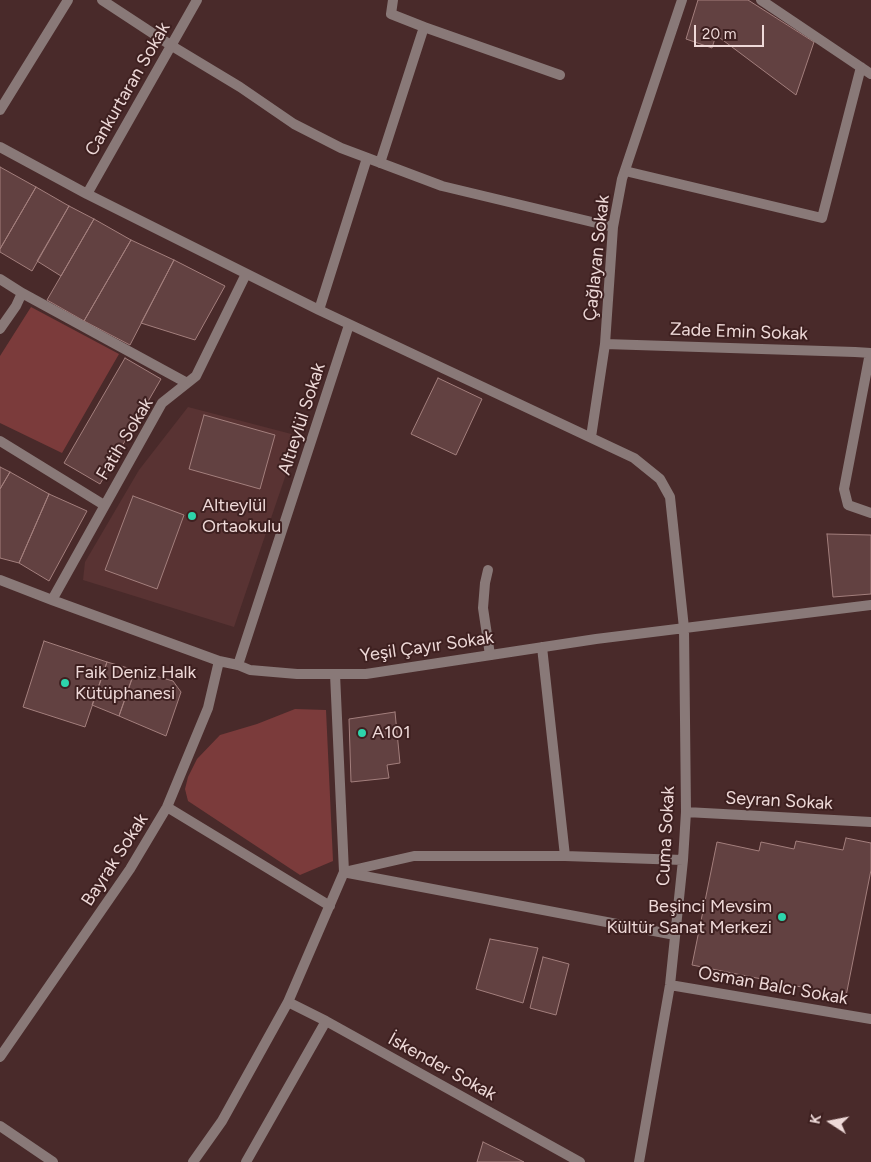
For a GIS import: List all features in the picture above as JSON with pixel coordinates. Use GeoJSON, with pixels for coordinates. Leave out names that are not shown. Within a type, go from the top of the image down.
{"type":"FeatureCollection","features":[{"type":"Feature","properties":{"kind":"street"},"geometry":{"type":"LineString","coordinates":[[0,110],[68,0]]}},
{"type":"Feature","properties":{"kind":"street"},"geometry":{"type":"LineString","coordinates":[[102,0],[172,46],[240,87],[294,124],[341,148],[442,186],[613,227]]}},
{"type":"Feature","properties":{"kind":"street","name":"Cankurtaran Sokak"},"geometry":{"type":"LineString","coordinates":[[88,194],[197,0]]}},
{"type":"Feature","properties":{"kind":"street"},"geometry":{"type":"LineString","coordinates":[[393,0],[391,14],[560,75]]}},
{"type":"Feature","properties":{"kind":"street","name":"Çağlayan Sokak"},"geometry":{"type":"LineString","coordinates":[[591,438],[605,344],[613,227],[622,179],[682,0]]}},
{"type":"Feature","properties":{"kind":"street"},"geometry":{"type":"LineString","coordinates":[[761,0],[871,74]]}},
{"type":"Feature","properties":{"kind":"street"},"geometry":{"type":"LineString","coordinates":[[380,162],[424,27]]}},
{"type":"Feature","properties":{"kind":"street"},"geometry":{"type":"LineString","coordinates":[[625,171],[822,218],[860,67]]}},
{"type":"Feature","properties":{"kind":"street","name":"Cuma Sokak"},"geometry":{"type":"LineString","coordinates":[[0,147],[88,194],[319,310],[634,458],[660,479],[670,497],[684,628],[686,812],[670,985],[639,1162]]}},
{"type":"Feature","properties":{"kind":"street"},"geometry":{"type":"LineString","coordinates":[[319,310],[367,158]]}},
{"type":"Feature","properties":{"kind":"street","name":"Fatih Sokak"},"geometry":{"type":"LineString","coordinates":[[52,600],[162,404],[196,376],[246,274]]}},
{"type":"Feature","properties":{"kind":"street"},"geometry":{"type":"LineString","coordinates":[[0,279],[187,384]]}},
{"type":"Feature","properties":{"kind":"street"},"geometry":{"type":"LineString","coordinates":[[0,329],[16,306],[22,293]]}},
{"type":"Feature","properties":{"kind":"street","name":"Altıeylül Sokak"},"geometry":{"type":"LineString","coordinates":[[238,665],[350,325]]}},
{"type":"Feature","properties":{"kind":"street","name":"Zade Emin Sokak"},"geometry":{"type":"LineString","coordinates":[[605,344],[871,353]]}},
{"type":"Feature","properties":{"kind":"street"},"geometry":{"type":"LineString","coordinates":[[871,353],[844,489],[848,505],[871,513]]}},
{"type":"Feature","properties":{"kind":"street"},"geometry":{"type":"LineString","coordinates":[[0,442],[104,505]]}},
{"type":"Feature","properties":{"kind":"street"},"geometry":{"type":"LineString","coordinates":[[488,570],[483,608],[490,655]]}},
{"type":"Feature","properties":{"kind":"street","name":"Yeşil Çayır Sokak"},"geometry":{"type":"LineString","coordinates":[[0,580],[219,661],[250,670],[297,674],[366,674],[596,639],[871,605]]}},
{"type":"Feature","properties":{"kind":"street"},"geometry":{"type":"LineString","coordinates":[[542,647],[565,856]]}},
{"type":"Feature","properties":{"kind":"street","name":"Bayrak Sokak"},"geometry":{"type":"LineString","coordinates":[[0,1057],[130,869],[168,807],[208,708],[219,661]]}},
{"type":"Feature","properties":{"kind":"street"},"geometry":{"type":"LineString","coordinates":[[193,1162],[222,1121],[288,1002],[344,872],[335,674]]}},
{"type":"Feature","properties":{"kind":"street"},"geometry":{"type":"LineString","coordinates":[[168,807],[330,906]]}},
{"type":"Feature","properties":{"kind":"street","name":"Seyran Sokak"},"geometry":{"type":"LineString","coordinates":[[686,812],[871,822]]}},
{"type":"Feature","properties":{"kind":"street"},"geometry":{"type":"LineString","coordinates":[[344,872],[414,856],[565,856],[683,860]]}},
{"type":"Feature","properties":{"kind":"street"},"geometry":{"type":"LineString","coordinates":[[344,872],[675,935]]}},
{"type":"Feature","properties":{"kind":"street","name":"Osman Balcı Sokak"},"geometry":{"type":"LineString","coordinates":[[670,985],[871,1019]]}},
{"type":"Feature","properties":{"kind":"street","name":"İskender Sokak"},"geometry":{"type":"LineString","coordinates":[[288,1002],[326,1021],[580,1162]]}},
{"type":"Feature","properties":{"kind":"street"},"geometry":{"type":"LineString","coordinates":[[246,1162],[326,1021]]}},
{"type":"Feature","properties":{"kind":"street"},"geometry":{"type":"LineString","coordinates":[[0,1126],[53,1162]]}},
{"type":"Feature","properties":{"kind":"shaded area"},"geometry":{"type":"Polygon","coordinates":[[[31,307],[119,354],[62,453],[0,423],[0,356],[31,307]]]}},
{"type":"Feature","properties":{"kind":"shaded area","name":"Altıeylül Ortaokulu"},"geometry":{"type":"Polygon","coordinates":[[[188,407],[299,436],[234,627],[83,580],[85,562],[139,470],[188,407]]]}},
{"type":"Feature","properties":{"kind":"shaded area"},"geometry":{"type":"Polygon","coordinates":[[[295,709],[326,710],[333,861],[300,875],[188,801],[185,789],[188,777],[197,759],[220,735],[257,724],[295,709]]]}},
{"type":"Feature","properties":{"kind":"building"},"geometry":{"type":"Polygon","coordinates":[[[698,0],[748,0],[814,42],[796,95],[716,35],[712,48],[686,39],[698,0]]]}},
{"type":"Feature","properties":{"kind":"building"},"geometry":{"type":"Polygon","coordinates":[[[0,167],[36,187],[0,249],[0,167]]]}},
{"type":"Feature","properties":{"kind":"building"},"geometry":{"type":"Polygon","coordinates":[[[36,187],[69,206],[32,271],[0,252],[0,249],[36,187]]]}},
{"type":"Feature","properties":{"kind":"building"},"geometry":{"type":"Polygon","coordinates":[[[69,206],[94,219],[61,276],[37,261],[69,206]]]}},
{"type":"Feature","properties":{"kind":"building"},"geometry":{"type":"Polygon","coordinates":[[[94,219],[131,240],[84,321],[47,300],[94,219]]]}},
{"type":"Feature","properties":{"kind":"building"},"geometry":{"type":"Polygon","coordinates":[[[131,240],[174,260],[130,345],[84,321],[131,240]]]}},
{"type":"Feature","properties":{"kind":"building"},"geometry":{"type":"Polygon","coordinates":[[[174,260],[225,286],[195,340],[141,323],[174,260]]]}},
{"type":"Feature","properties":{"kind":"building"},"geometry":{"type":"Polygon","coordinates":[[[125,358],[161,379],[100,484],[64,463],[125,358]]]}},
{"type":"Feature","properties":{"kind":"building"},"geometry":{"type":"Polygon","coordinates":[[[438,378],[482,399],[456,455],[411,434],[438,378]]]}},
{"type":"Feature","properties":{"kind":"building"},"geometry":{"type":"Polygon","coordinates":[[[204,415],[275,435],[260,489],[189,469],[204,415]]]}},
{"type":"Feature","properties":{"kind":"building"},"geometry":{"type":"Polygon","coordinates":[[[0,467],[10,472],[0,489],[0,467]]]}},
{"type":"Feature","properties":{"kind":"building"},"geometry":{"type":"Polygon","coordinates":[[[10,472],[49,494],[19,563],[0,558],[0,489],[10,472]]]}},
{"type":"Feature","properties":{"kind":"building"},"geometry":{"type":"Polygon","coordinates":[[[49,494],[87,511],[49,581],[19,563],[49,494]]]}},
{"type":"Feature","properties":{"kind":"building"},"geometry":{"type":"Polygon","coordinates":[[[133,496],[184,515],[157,589],[105,570],[133,496]]]}},
{"type":"Feature","properties":{"kind":"building"},"geometry":{"type":"Polygon","coordinates":[[[827,534],[871,535],[871,594],[833,597],[827,534]]]}},
{"type":"Feature","properties":{"kind":"building","name":"Faik Deniz Halk Kütüphanesi"},"geometry":{"type":"Polygon","coordinates":[[[44,641],[107,662],[85,727],[23,707],[44,641]]]}},
{"type":"Feature","properties":{"kind":"building"},"geometry":{"type":"Polygon","coordinates":[[[107,662],[135,670],[119,716],[92,705],[107,662]]]}},
{"type":"Feature","properties":{"kind":"building"},"geometry":{"type":"Polygon","coordinates":[[[135,670],[173,681],[181,692],[166,736],[119,716],[135,670]]]}},
{"type":"Feature","properties":{"kind":"building"},"geometry":{"type":"Polygon","coordinates":[[[395,712],[400,763],[387,765],[389,778],[351,782],[349,719],[395,712]]]}},
{"type":"Feature","properties":{"kind":"building","name":"Beşinci Mevsim Kültür Sanat Merkezi"},"geometry":{"type":"Polygon","coordinates":[[[846,838],[871,843],[871,870],[846,996],[692,965],[717,842],[759,851],[761,842],[794,849],[796,841],[843,850],[846,838]]]}},
{"type":"Feature","properties":{"kind":"building"},"geometry":{"type":"Polygon","coordinates":[[[490,939],[538,948],[523,1003],[476,989],[490,939]]]}},
{"type":"Feature","properties":{"kind":"building"},"geometry":{"type":"Polygon","coordinates":[[[543,957],[569,964],[556,1015],[530,1008],[543,957]]]}},
{"type":"Feature","properties":{"kind":"building"},"geometry":{"type":"Polygon","coordinates":[[[483,1142],[524,1162],[477,1162],[483,1142]]]}},
{"type":"Feature","properties":{"kind":"place","name":"Altıeylül Ortaokulu"},"geometry":{"type":"Point","coordinates":[192,516]}},
{"type":"Feature","properties":{"kind":"place","name":"Faik Deniz Halk Kütüphanesi"},"geometry":{"type":"Point","coordinates":[65,683]}},
{"type":"Feature","properties":{"kind":"place","name":"A101"},"geometry":{"type":"Point","coordinates":[362,733]}},
{"type":"Feature","properties":{"kind":"place","name":"Beşinci Mevsim Kültür Sanat Merkezi"},"geometry":{"type":"Point","coordinates":[782,917]}}]}
